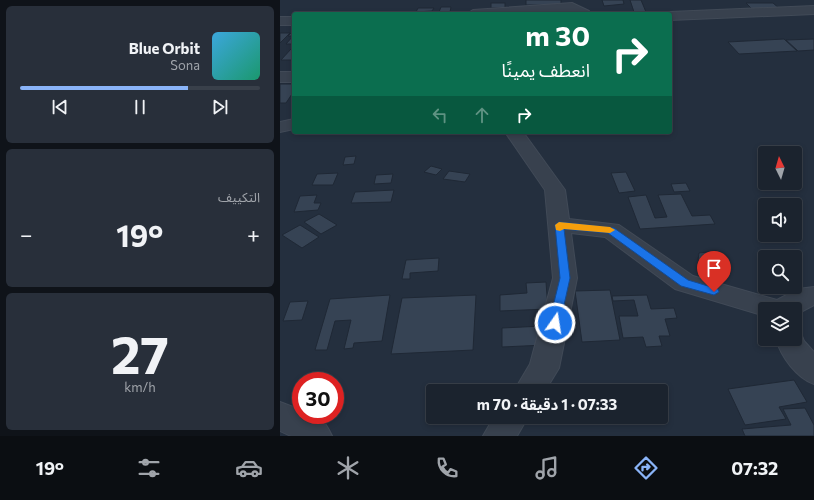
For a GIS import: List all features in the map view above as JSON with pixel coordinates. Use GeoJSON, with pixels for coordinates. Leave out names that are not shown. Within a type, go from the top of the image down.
{"type":"FeatureCollection","features":[{"type":"Feature","properties":{"kind":"street"},"geometry":{"type":"LineString","coordinates":[[493,12],[573,4],[583,12]]}},
{"type":"Feature","properties":{"kind":"street"},"geometry":{"type":"LineString","coordinates":[[672,16],[814,10]]}},
{"type":"Feature","properties":{"kind":"street"},"geometry":{"type":"LineString","coordinates":[[280,21],[292,21]]}},
{"type":"Feature","properties":{"kind":"street"},"geometry":{"type":"LineString","coordinates":[[280,77],[292,77]]}},
{"type":"Feature","properties":{"kind":"street"},"geometry":{"type":"LineString","coordinates":[[280,127],[292,124]]}},
{"type":"Feature","properties":{"kind":"street"},"geometry":{"type":"LineString","coordinates":[[515,134],[555,190],[565,278],[544,368],[534,384]]}},
{"type":"Feature","properties":{"kind":"street"},"geometry":{"type":"LineString","coordinates":[[559,225],[610,230],[684,283],[758,305]]}},
{"type":"Feature","properties":{"kind":"street"},"geometry":{"type":"LineString","coordinates":[[796,302],[807,296],[814,296]]}},
{"type":"Feature","properties":{"kind":"street"},"geometry":{"type":"LineString","coordinates":[[792,346],[814,372]]}},
{"type":"Feature","properties":{"kind":"street"},"geometry":{"type":"LineString","coordinates":[[280,416],[312,430],[316,436]]}},
{"type":"Feature","properties":{"kind":"street"},"geometry":{"type":"LineString","coordinates":[[499,436],[507,424]]}},
{"type":"Feature","properties":{"kind":"building"},"geometry":{"type":"Polygon","coordinates":[[[526,0],[561,0],[561,5],[526,5],[526,0]]]}},
{"type":"Feature","properties":{"kind":"building"},"geometry":{"type":"Polygon","coordinates":[[[602,0],[623,0],[624,4],[604,6],[602,0]]]}},
{"type":"Feature","properties":{"kind":"building"},"geometry":{"type":"Polygon","coordinates":[[[630,0],[641,0],[646,12],[634,12],[630,0]]]}},
{"type":"Feature","properties":{"kind":"building"},"geometry":{"type":"Polygon","coordinates":[[[491,3],[505,3],[505,8],[491,8],[491,3]]]}},
{"type":"Feature","properties":{"kind":"building"},"geometry":{"type":"Polygon","coordinates":[[[746,3],[773,3],[780,9],[752,9],[746,3]]]}},
{"type":"Feature","properties":{"kind":"building"},"geometry":{"type":"Polygon","coordinates":[[[441,7],[451,7],[450,12],[439,12],[441,7]]]}},
{"type":"Feature","properties":{"kind":"building"},"geometry":{"type":"Polygon","coordinates":[[[418,8],[434,8],[432,11],[416,12],[418,8]]]}},
{"type":"Feature","properties":{"kind":"building"},"geometry":{"type":"Polygon","coordinates":[[[280,33],[290,33],[280,43],[280,33]]]}},
{"type":"Feature","properties":{"kind":"building"},"geometry":{"type":"Polygon","coordinates":[[[292,37],[292,44],[286,44],[292,37]]]}},
{"type":"Feature","properties":{"kind":"building"},"geometry":{"type":"Polygon","coordinates":[[[784,39],[797,51],[739,54],[728,42],[784,39]]]}},
{"type":"Feature","properties":{"kind":"building"},"geometry":{"type":"Polygon","coordinates":[[[814,39],[814,50],[798,51],[786,40],[814,39]]]}},
{"type":"Feature","properties":{"kind":"building"},"geometry":{"type":"Polygon","coordinates":[[[291,49],[292,49],[292,60],[281,60],[291,49]]]}},
{"type":"Feature","properties":{"kind":"building"},"geometry":{"type":"Polygon","coordinates":[[[280,84],[292,84],[292,94],[286,103],[280,103],[280,84]]]}},
{"type":"Feature","properties":{"kind":"building"},"geometry":{"type":"Polygon","coordinates":[[[356,156],[354,164],[343,165],[345,157],[356,156]]]}},
{"type":"Feature","properties":{"kind":"building"},"geometry":{"type":"Polygon","coordinates":[[[431,166],[442,169],[436,175],[424,172],[431,166]]]}},
{"type":"Feature","properties":{"kind":"building"},"geometry":{"type":"Polygon","coordinates":[[[449,171],[470,174],[465,182],[443,179],[449,171]]]}},
{"type":"Feature","properties":{"kind":"building"},"geometry":{"type":"Polygon","coordinates":[[[626,172],[635,191],[619,193],[611,173],[626,172]]]}},
{"type":"Feature","properties":{"kind":"building"},"geometry":{"type":"Polygon","coordinates":[[[338,173],[333,185],[312,185],[317,174],[338,173]]]}},
{"type":"Feature","properties":{"kind":"building"},"geometry":{"type":"Polygon","coordinates":[[[393,174],[391,183],[374,184],[376,175],[393,174]]]}},
{"type":"Feature","properties":{"kind":"building"},"geometry":{"type":"Polygon","coordinates":[[[686,183],[690,191],[674,192],[671,184],[686,183]]]}},
{"type":"Feature","properties":{"kind":"building"},"geometry":{"type":"Polygon","coordinates":[[[394,190],[391,202],[351,203],[355,192],[394,190]]]}},
{"type":"Feature","properties":{"kind":"building"},"geometry":{"type":"Polygon","coordinates":[[[681,194],[692,216],[710,215],[715,224],[640,229],[628,197],[646,195],[655,218],[667,217],[658,195],[681,194]]]}},
{"type":"Feature","properties":{"kind":"building"},"geometry":{"type":"Polygon","coordinates":[[[317,195],[314,203],[321,203],[318,210],[294,212],[300,196],[317,195]]]}},
{"type":"Feature","properties":{"kind":"building"},"geometry":{"type":"Polygon","coordinates":[[[319,214],[337,225],[321,234],[304,222],[319,214]]]}},
{"type":"Feature","properties":{"kind":"building"},"geometry":{"type":"Polygon","coordinates":[[[300,225],[319,237],[302,248],[282,235],[300,225]]]}},
{"type":"Feature","properties":{"kind":"building"},"geometry":{"type":"Polygon","coordinates":[[[716,251],[727,257],[724,263],[707,265],[698,260],[699,253],[716,251]]]}},
{"type":"Feature","properties":{"kind":"building"},"geometry":{"type":"Polygon","coordinates":[[[439,258],[438,271],[410,273],[410,279],[402,279],[406,260],[439,258]]]}},
{"type":"Feature","properties":{"kind":"building"},"geometry":{"type":"Polygon","coordinates":[[[546,282],[548,309],[500,311],[500,295],[527,293],[526,283],[546,282]]]}},
{"type":"Feature","properties":{"kind":"building"},"geometry":{"type":"Polygon","coordinates":[[[610,290],[620,340],[582,342],[575,291],[610,290]]]}},
{"type":"Feature","properties":{"kind":"building"},"geometry":{"type":"Polygon","coordinates":[[[390,295],[382,341],[354,343],[353,348],[344,349],[351,320],[335,321],[327,350],[315,350],[330,299],[390,295]]]}},
{"type":"Feature","properties":{"kind":"building"},"geometry":{"type":"Polygon","coordinates":[[[476,295],[473,350],[391,354],[402,298],[476,295]]]}},
{"type":"Feature","properties":{"kind":"building"},"geometry":{"type":"Polygon","coordinates":[[[647,295],[651,309],[674,308],[677,318],[665,319],[670,336],[659,336],[662,346],[646,347],[643,337],[623,338],[619,316],[638,316],[634,300],[613,301],[612,296],[647,295]]]}},
{"type":"Feature","properties":{"kind":"building"},"geometry":{"type":"Polygon","coordinates":[[[308,301],[302,320],[283,321],[290,302],[308,301]]]}},
{"type":"Feature","properties":{"kind":"building"},"geometry":{"type":"Polygon","coordinates":[[[543,326],[545,345],[502,347],[502,328],[543,326]]]}},
{"type":"Feature","properties":{"kind":"building"},"geometry":{"type":"Polygon","coordinates":[[[794,380],[807,402],[779,407],[786,419],[745,425],[728,389],[794,380]]]}},
{"type":"Feature","properties":{"kind":"building"},"geometry":{"type":"Polygon","coordinates":[[[805,408],[814,425],[814,436],[745,436],[742,429],[791,425],[783,409],[805,408]]]}},
{"type":"Feature","properties":{"kind":"slow traffic"},"geometry":{"type":"LineString","coordinates":[[560,228],[559,225],[610,230]]}},
{"type":"Feature","properties":{"kind":"route"},"geometry":{"type":"LineString","coordinates":[[555,323],[565,278],[559,225],[610,230],[684,283],[714,292]]}}]}
